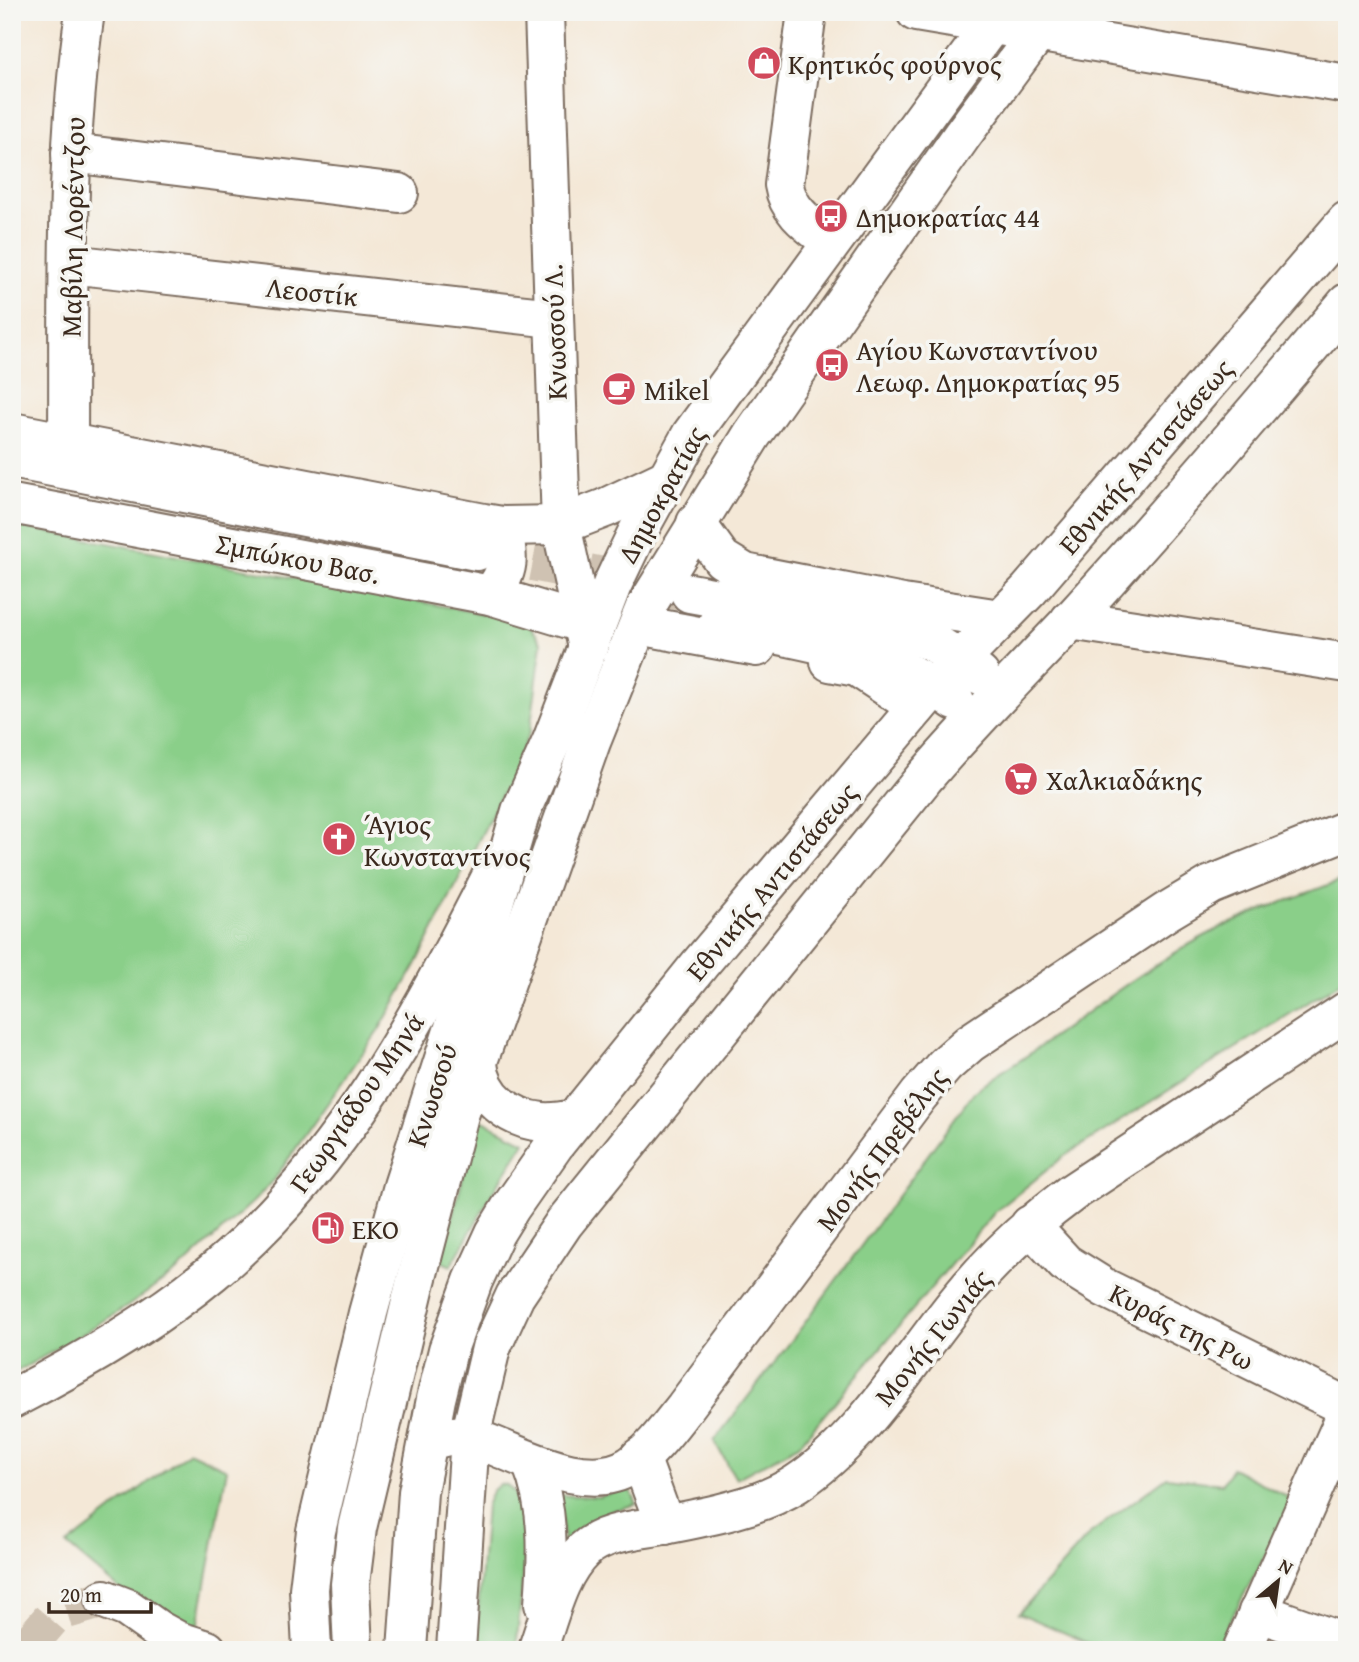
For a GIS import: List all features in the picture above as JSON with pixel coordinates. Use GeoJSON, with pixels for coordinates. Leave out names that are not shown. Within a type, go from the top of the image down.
{"type":"FeatureCollection","features":[{"type":"Feature","properties":{"kind":"street","name":"Μαβίλη Λορέντζου"},"geometry":{"type":"LineString","coordinates":[[68,442],[71,153],[76,77],[85,12]]}},
{"type":"Feature","properties":{"kind":"street","name":"Κνωσσού Λ."},"geometry":{"type":"LineString","coordinates":[[544,12],[561,525],[585,635]]}},
{"type":"Feature","properties":{"kind":"street"},"geometry":{"type":"LineString","coordinates":[[807,12],[784,186],[795,211],[831,242]]}},
{"type":"Feature","properties":{"kind":"street"},"geometry":{"type":"LineString","coordinates":[[916,12],[1046,23],[1347,84]]}},
{"type":"Feature","properties":{"kind":"street","name":"Δημοκρατίας"},"geometry":{"type":"LineString","coordinates":[[585,635],[691,435],[996,19]]}},
{"type":"Feature","properties":{"kind":"street","name":"Δημοκρατίας"},"geometry":{"type":"LineString","coordinates":[[639,625],[653,594],[752,435],[963,134],[1046,23]]}},
{"type":"Feature","properties":{"kind":"street"},"geometry":{"type":"LineString","coordinates":[[71,153],[399,193]]}},
{"type":"Feature","properties":{"kind":"street","name":"Εθνικής Αντιστάσεως"},"geometry":{"type":"LineString","coordinates":[[407,1650],[414,1528],[426,1446],[448,1350],[485,1255],[511,1207],[575,1119],[700,964],[937,684],[1029,590],[1347,221]]}},
{"type":"Feature","properties":{"kind":"street","name":"Λεοστίκ"},"geometry":{"type":"LineString","coordinates":[[70,264],[553,318]]}},
{"type":"Feature","properties":{"kind":"street","name":"Εθνικής Αντιστάσεως"},"geometry":{"type":"LineString","coordinates":[[456,1650],[470,1437],[491,1348],[500,1323],[529,1272],[564,1223],[806,922],[988,705],[1070,620],[1159,521],[1347,303]]}},
{"type":"Feature","properties":{"kind":"street","name":"Σμπώκου Βασ."},"geometry":{"type":"LineString","coordinates":[[12,432],[68,442],[486,560],[585,635]]}},
{"type":"Feature","properties":{"kind":"street","name":"Σμπώκου Βασ."},"geometry":{"type":"LineString","coordinates":[[12,459],[486,560]]}},
{"type":"Feature","properties":{"kind":"street","name":"Σμπώκου Βασ."},"geometry":{"type":"LineString","coordinates":[[12,478],[486,560]]}},
{"type":"Feature","properties":{"kind":"street"},"geometry":{"type":"LineString","coordinates":[[561,525],[666,479]]}},
{"type":"Feature","properties":{"kind":"street","name":"Σμπώκου Βασ."},"geometry":{"type":"LineString","coordinates":[[12,503],[486,560],[561,525]]}},
{"type":"Feature","properties":{"kind":"street"},"geometry":{"type":"LineString","coordinates":[[696,523],[722,559],[745,573],[903,604],[1000,619]]}},
{"type":"Feature","properties":{"kind":"street"},"geometry":{"type":"LineString","coordinates":[[686,604],[893,630],[931,641],[937,684]]}},
{"type":"Feature","properties":{"kind":"street"},"geometry":{"type":"LineString","coordinates":[[1070,620],[1347,663]]}},
{"type":"Feature","properties":{"kind":"street"},"geometry":{"type":"LineString","coordinates":[[639,625],[937,684],[988,705]]}},
{"type":"Feature","properties":{"kind":"street","name":"Κνωσσού"},"geometry":{"type":"LineString","coordinates":[[354,1650],[350,1584],[356,1528],[459,1115],[591,741],[639,625]]}},
{"type":"Feature","properties":{"kind":"street","name":"Κνωσσού"},"geometry":{"type":"LineString","coordinates":[[304,1645],[312,1554],[344,1411],[403,1185],[521,811],[585,635]]}},
{"type":"Feature","properties":{"kind":"street","name":"Γεωργιάδου Μηνά"},"geometry":{"type":"LineString","coordinates":[[12,1399],[108,1345],[183,1296],[230,1256],[297,1189],[349,1121],[394,1054],[458,942],[521,811]]}},
{"type":"Feature","properties":{"kind":"street","name":"Μονής Πρεβέλης"},"geometry":{"type":"LineString","coordinates":[[470,1437],[531,1462],[571,1473],[618,1472],[640,1457],[693,1396],[919,1095],[954,1055],[1195,893],[1347,830]]}},
{"type":"Feature","properties":{"kind":"street","name":"Μονής Γωνιάς"},"geometry":{"type":"LineString","coordinates":[[538,1647],[564,1578],[585,1548],[618,1533],[665,1525],[757,1502],[792,1486],[842,1445],[966,1291],[1030,1225],[1105,1170],[1347,1011]]}},
{"type":"Feature","properties":{"kind":"street"},"geometry":{"type":"LineString","coordinates":[[478,1064],[484,1088],[491,1098],[507,1111],[533,1121],[575,1119]]}},
{"type":"Feature","properties":{"kind":"street","name":"Κυράς της Ρω"},"geometry":{"type":"LineString","coordinates":[[1030,1225],[1065,1263],[1105,1288],[1347,1407]]}},
{"type":"Feature","properties":{"kind":"street"},"geometry":{"type":"LineString","coordinates":[[1242,1650],[1347,1413]]}},
{"type":"Feature","properties":{"kind":"street"},"geometry":{"type":"LineString","coordinates":[[426,1446],[438,1438],[452,1434],[470,1437]]}},
{"type":"Feature","properties":{"kind":"street"},"geometry":{"type":"LineString","coordinates":[[640,1457],[665,1525]]}},
{"type":"Feature","properties":{"kind":"street"},"geometry":{"type":"LineString","coordinates":[[531,1462],[542,1494],[548,1544],[538,1647]]}},
{"type":"Feature","properties":{"kind":"street"},"geometry":{"type":"LineString","coordinates":[[104,1599],[127,1608],[178,1641],[207,1650]]}},
{"type":"Feature","properties":{"kind":"street"},"geometry":{"type":"LineString","coordinates":[[1258,1612],[1347,1644]]}},
{"type":"Feature","properties":{"kind":"green space"},"geometry":{"type":"Polygon","coordinates":[[[12,525],[527,622],[542,643],[530,731],[511,776],[417,963],[379,1030],[275,1178],[180,1269],[128,1306],[12,1374],[12,525]]]}},
{"type":"Feature","properties":{"kind":"green space"},"geometry":{"type":"Polygon","coordinates":[[[1347,878],[1347,978],[1063,1157],[995,1212],[799,1445],[736,1479],[714,1441],[798,1332],[974,1092],[1178,951],[1253,914],[1347,878]]]}},
{"type":"Feature","properties":{"kind":"green space"},"geometry":{"type":"Polygon","coordinates":[[[479,1119],[525,1142],[451,1266],[440,1261],[479,1119]]]}},
{"type":"Feature","properties":{"kind":"green space"},"geometry":{"type":"Polygon","coordinates":[[[189,1451],[227,1469],[197,1633],[120,1590],[67,1545],[189,1451]]]}},
{"type":"Feature","properties":{"kind":"green space"},"geometry":{"type":"Polygon","coordinates":[[[1232,1468],[1295,1501],[1214,1650],[1104,1650],[1019,1613],[1092,1532],[1167,1477],[1222,1484],[1232,1468]]]}},
{"type":"Feature","properties":{"kind":"green space"},"geometry":{"type":"Polygon","coordinates":[[[500,1484],[507,1485],[514,1492],[528,1522],[516,1650],[475,1650],[486,1506],[492,1491],[500,1484]]]}},
{"type":"Feature","properties":{"kind":"green space"},"geometry":{"type":"Polygon","coordinates":[[[629,1487],[637,1504],[612,1511],[589,1523],[564,1544],[559,1495],[599,1497],[629,1487]]]}},
{"type":"Feature","properties":{"kind":"tunnel"},"geometry":{"type":"LineString","coordinates":[[477,551],[688,593]]}},
{"type":"Feature","properties":{"kind":"tunnel"},"geometry":{"type":"LineString","coordinates":[[30,1650],[32,1641],[56,1613],[104,1599]]}},
{"type":"Feature","properties":{"kind":"place","name":"Κρητικός φούρνος"},"geometry":{"type":"Point","coordinates":[764,63]}},
{"type":"Feature","properties":{"kind":"place","name":"Δημοκρατίας 44"},"geometry":{"type":"Point","coordinates":[831,216]}},
{"type":"Feature","properties":{"kind":"place","name":"Αγίου Κωνσταντίνου Λεωφ. Δημοκρατίας 95"},"geometry":{"type":"Point","coordinates":[832,365]}},
{"type":"Feature","properties":{"kind":"place","name":"Mikel"},"geometry":{"type":"Point","coordinates":[619,389]}},
{"type":"Feature","properties":{"kind":"place","name":"Χαλκιαδάκης"},"geometry":{"type":"Point","coordinates":[1021,779]}},
{"type":"Feature","properties":{"kind":"place","name":"Άγιος Κωνσταντίνος"},"geometry":{"type":"Point","coordinates":[339,839]}},
{"type":"Feature","properties":{"kind":"place","name":"EKO"},"geometry":{"type":"Point","coordinates":[328,1228]}}]}
